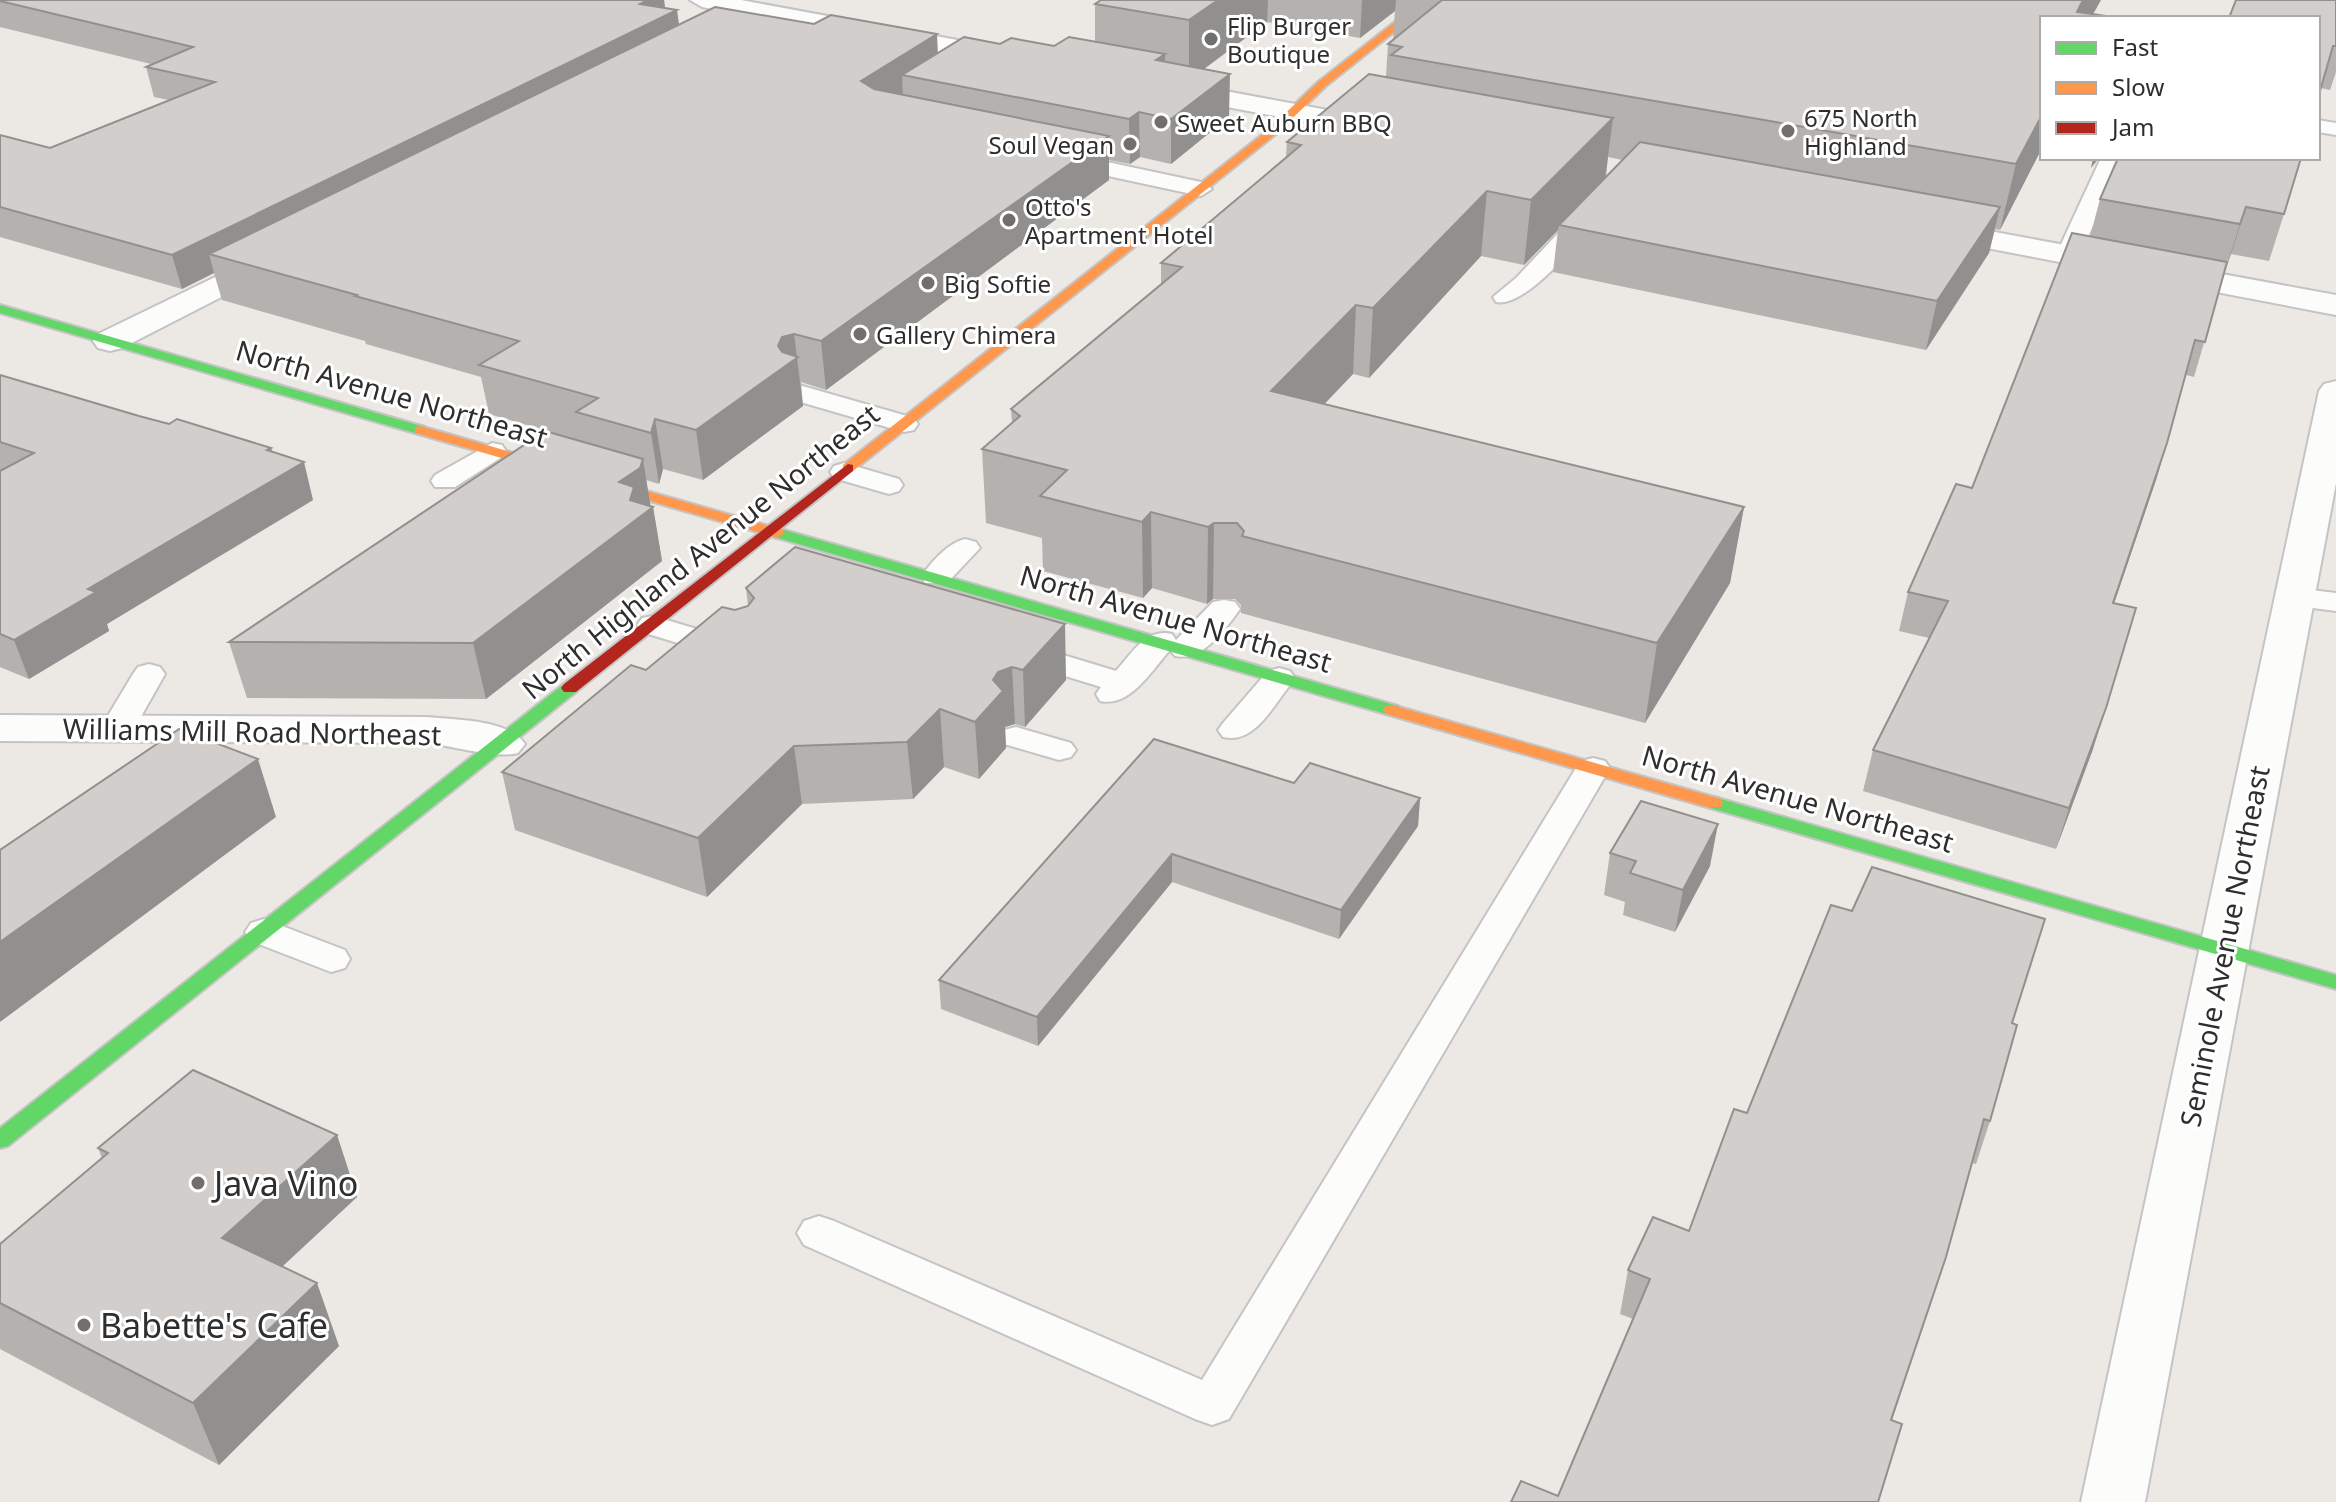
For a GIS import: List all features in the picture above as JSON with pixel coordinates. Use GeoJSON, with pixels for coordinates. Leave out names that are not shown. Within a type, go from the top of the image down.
{"type":"FeatureCollection","features":[{"type":"Feature","properties":{"kind":"main road","name":"North Highland Avenue Northeast"},"geometry":{"type":"LineString","coordinates":[[0,1140],[1201,189],[1294,112],[1322,84],[1429,0]]}},
{"type":"Feature","properties":{"kind":"main road","name":"North Avenue Northeast"},"geometry":{"type":"LineString","coordinates":[[0,309],[770,531],[883,576],[936,577],[2336,982]]}},
{"type":"Feature","properties":{"kind":"street"},"geometry":{"type":"LineString","coordinates":[[702,0],[1034,63]]}},
{"type":"Feature","properties":{"kind":"street"},"geometry":{"type":"LineString","coordinates":[[728,29],[763,11]]}},
{"type":"Feature","properties":{"kind":"street"},"geometry":{"type":"LineString","coordinates":[[844,27],[874,11]]}},
{"type":"Feature","properties":{"kind":"street"},"geometry":{"type":"LineString","coordinates":[[1139,82],[1411,134]]}},
{"type":"Feature","properties":{"kind":"street"},"geometry":{"type":"LineString","coordinates":[[1910,226],[2336,305]]}},
{"type":"Feature","properties":{"kind":"street"},"geometry":{"type":"LineString","coordinates":[[110,341],[300,245]]}},
{"type":"Feature","properties":{"kind":"street","name":"Seminole Avenue Northeast"},"geometry":{"type":"LineString","coordinates":[[2113,1502],[2222,950],[2315,600],[2336,391]]}},
{"type":"Feature","properties":{"kind":"street","name":"Williams Mill Road Northeast"},"geometry":{"type":"LineString","coordinates":[[0,728],[427,730],[472,735],[503,744]]}},
{"type":"Feature","properties":{"kind":"lane"},"geometry":{"type":"LineString","coordinates":[[956,74],[989,54]]}},
{"type":"Feature","properties":{"kind":"lane"},"geometry":{"type":"LineString","coordinates":[[1043,156],[1201,189]]}},
{"type":"Feature","properties":{"kind":"lane"},"geometry":{"type":"LineString","coordinates":[[2068,255],[2111,160]]}},
{"type":"Feature","properties":{"kind":"lane"},"geometry":{"type":"LineString","coordinates":[[1505,297],[1525,283],[1608,194]]}},
{"type":"Feature","properties":{"kind":"lane"},"geometry":{"type":"LineString","coordinates":[[799,393],[904,424]]}},
{"type":"Feature","properties":{"kind":"lane"},"geometry":{"type":"LineString","coordinates":[[445,481],[492,451]]}},
{"type":"Feature","properties":{"kind":"lane"},"geometry":{"type":"LineString","coordinates":[[844,472],[889,485]]}},
{"type":"Feature","properties":{"kind":"lane"},"geometry":{"type":"LineString","coordinates":[[936,577],[965,548]]}},
{"type":"Feature","properties":{"kind":"lane"},"geometry":{"type":"LineString","coordinates":[[1061,613],[1010,649],[1117,688],[1224,609]]}},
{"type":"Feature","properties":{"kind":"lane"},"geometry":{"type":"LineString","coordinates":[[653,625],[742,653]]}},
{"type":"Feature","properties":{"kind":"lane"},"geometry":{"type":"LineString","coordinates":[[117,729],[149,674]]}},
{"type":"Feature","properties":{"kind":"lane"},"geometry":{"type":"LineString","coordinates":[[1235,730],[1279,678]]}},
{"type":"Feature","properties":{"kind":"lane"},"geometry":{"type":"LineString","coordinates":[[1016,737],[1059,750]]}},
{"type":"Feature","properties":{"kind":"lane"},"geometry":{"type":"LineString","coordinates":[[819,1233],[1212,1405],[1593,768]]}},
{"type":"Feature","properties":{"kind":"lane"},"geometry":{"type":"LineString","coordinates":[[264,932],[331,959]]}},
{"type":"Feature","properties":{"kind":"building"},"geometry":{"type":"Polygon","coordinates":[[[0,0],[648,0],[640,4],[677,10],[172,255],[0,207],[0,135],[50,148],[215,82],[146,67],[193,47],[0,0]]]}},
{"type":"Feature","properties":{"kind":"building"},"geometry":{"type":"Polygon","coordinates":[[[1101,0],[1218,0],[1189,20],[1095,4],[1101,0]]]}},
{"type":"Feature","properties":{"kind":"building"},"geometry":{"type":"Polygon","coordinates":[[[1442,0],[2083,0],[2077,12],[2106,16],[2040,16],[2040,119],[2016,164],[1391,55],[1402,47],[1388,44],[1442,0]]]}},
{"type":"Feature","properties":{"kind":"building"},"geometry":{"type":"Polygon","coordinates":[[[2236,0],[2336,0],[2336,46],[2333,46],[2320,91],[2320,16],[2230,16],[2236,0]]]}},
{"type":"Feature","properties":{"kind":"building"},"geometry":{"type":"Polygon","coordinates":[[[715,7],[814,24],[831,15],[937,34],[861,81],[874,89],[1109,136],[821,341],[794,334],[782,337],[778,346],[782,352],[798,357],[696,430],[655,419],[651,433],[576,412],[598,398],[479,365],[519,341],[209,254],[715,7]]]}},
{"type":"Feature","properties":{"kind":"building"},"geometry":{"type":"Polygon","coordinates":[[[964,37],[1000,44],[1011,38],[1054,46],[1069,37],[1165,54],[1156,60],[1230,74],[1171,119],[1139,112],[1129,119],[902,75],[964,37]]]}},
{"type":"Feature","properties":{"kind":"building"},"geometry":{"type":"Polygon","coordinates":[[[1369,74],[1613,118],[1531,200],[1487,191],[1373,308],[1356,305],[1271,391],[1744,507],[1657,643],[1242,536],[1244,531],[1237,523],[1214,523],[1208,527],[1151,512],[1142,522],[1040,496],[1067,470],[982,449],[1020,416],[1011,409],[1182,267],[1161,263],[1301,145],[1287,142],[1369,74]]]}},
{"type":"Feature","properties":{"kind":"building"},"geometry":{"type":"Polygon","coordinates":[[[1640,142],[2000,207],[1937,301],[1559,225],[1640,142]]]}},
{"type":"Feature","properties":{"kind":"building"},"geometry":{"type":"Polygon","coordinates":[[[2117,160],[2300,160],[2284,214],[2246,207],[2240,224],[2100,199],[2117,160]]]}},
{"type":"Feature","properties":{"kind":"building"},"geometry":{"type":"Polygon","coordinates":[[[2072,233],[2227,262],[2205,342],[2195,340],[2167,443],[2113,603],[2136,608],[2106,708],[2069,808],[1873,750],[1948,601],[1908,592],[1956,484],[1972,488],[2072,233]]]}},
{"type":"Feature","properties":{"kind":"building"},"geometry":{"type":"Polygon","coordinates":[[[0,375],[169,424],[177,419],[271,448],[267,450],[304,462],[88,589],[96,592],[14,640],[0,634],[0,471],[34,453],[0,442],[0,375]]]}},
{"type":"Feature","properties":{"kind":"building"},"geometry":{"type":"Polygon","coordinates":[[[545,431],[643,459],[640,468],[619,482],[634,487],[630,500],[653,507],[473,643],[229,642],[545,431]]]}},
{"type":"Feature","properties":{"kind":"building"},"geometry":{"type":"Polygon","coordinates":[[[795,547],[1065,624],[1023,670],[1012,667],[998,672],[993,680],[1003,691],[975,722],[940,709],[907,742],[794,746],[698,838],[502,772],[631,665],[646,670],[722,607],[735,610],[748,606],[754,598],[746,588],[795,547]]]}},
{"type":"Feature","properties":{"kind":"building"},"geometry":{"type":"Polygon","coordinates":[[[179,729],[258,759],[0,942],[0,850],[179,729]]]}},
{"type":"Feature","properties":{"kind":"building"},"geometry":{"type":"Polygon","coordinates":[[[1154,739],[1294,783],[1310,763],[1420,798],[1341,910],[1172,854],[1037,1017],[939,980],[1154,739]]]}},
{"type":"Feature","properties":{"kind":"building"},"geometry":{"type":"Polygon","coordinates":[[[1641,801],[1718,824],[1683,890],[1630,873],[1636,861],[1610,853],[1641,801]]]}},
{"type":"Feature","properties":{"kind":"building"},"geometry":{"type":"Polygon","coordinates":[[[1872,867],[2045,919],[2012,1023],[2017,1025],[1990,1121],[1984,1119],[1946,1257],[1891,1420],[1902,1424],[1878,1502],[1511,1502],[1521,1481],[1558,1496],[1650,1279],[1628,1270],[1653,1217],[1689,1231],[1734,1109],[1747,1113],[1831,905],[1852,911],[1872,867]]]}},
{"type":"Feature","properties":{"kind":"building"},"geometry":{"type":"Polygon","coordinates":[[[193,1070],[337,1135],[222,1238],[317,1283],[193,1403],[0,1303],[0,1244],[108,1153],[98,1148],[193,1070]]]}},
{"type":"Feature","properties":{"kind":"traffic: fast"},"geometry":{"type":"LineString","coordinates":[[0,309],[420,430]]}},
{"type":"Feature","properties":{"kind":"traffic: fast"},"geometry":{"type":"LineString","coordinates":[[777,533],[1392,710]]}},
{"type":"Feature","properties":{"kind":"traffic: fast"},"geometry":{"type":"LineString","coordinates":[[0,1140],[570,688]]}},
{"type":"Feature","properties":{"kind":"traffic: fast"},"geometry":{"type":"LineString","coordinates":[[1714,803],[2336,982]]}},
{"type":"Feature","properties":{"kind":"traffic: slow"},"geometry":{"type":"LineString","coordinates":[[848,468],[1272,132],[1322,84],[1429,0]]}},
{"type":"Feature","properties":{"kind":"traffic: slow"},"geometry":{"type":"LineString","coordinates":[[420,430],[777,533]]}},
{"type":"Feature","properties":{"kind":"traffic: slow"},"geometry":{"type":"LineString","coordinates":[[1392,710],[1714,803]]}},
{"type":"Feature","properties":{"kind":"traffic: jam"},"geometry":{"type":"LineString","coordinates":[[570,688],[848,468]]}},
{"type":"Feature","properties":{"kind":"place","name":"Flip Burger Boutique"},"geometry":{"type":"Point","coordinates":[1211,39]}},
{"type":"Feature","properties":{"kind":"place","name":"Sweet Auburn BBQ"},"geometry":{"type":"Point","coordinates":[1161,122]}},
{"type":"Feature","properties":{"kind":"place","name":"675 North Highland"},"geometry":{"type":"Point","coordinates":[1788,131]}},
{"type":"Feature","properties":{"kind":"place","name":"Soul Vegan"},"geometry":{"type":"Point","coordinates":[1130,144]}},
{"type":"Feature","properties":{"kind":"place","name":"Otto's Apartment Hotel"},"geometry":{"type":"Point","coordinates":[1009,220]}},
{"type":"Feature","properties":{"kind":"place","name":"Big Softie"},"geometry":{"type":"Point","coordinates":[928,283]}},
{"type":"Feature","properties":{"kind":"place","name":"Gallery Chimera"},"geometry":{"type":"Point","coordinates":[860,334]}},
{"type":"Feature","properties":{"kind":"place","name":"Java Vino"},"geometry":{"type":"Point","coordinates":[198,1183]}},
{"type":"Feature","properties":{"kind":"place","name":"Babette's Cafe"},"geometry":{"type":"Point","coordinates":[84,1325]}}]}
